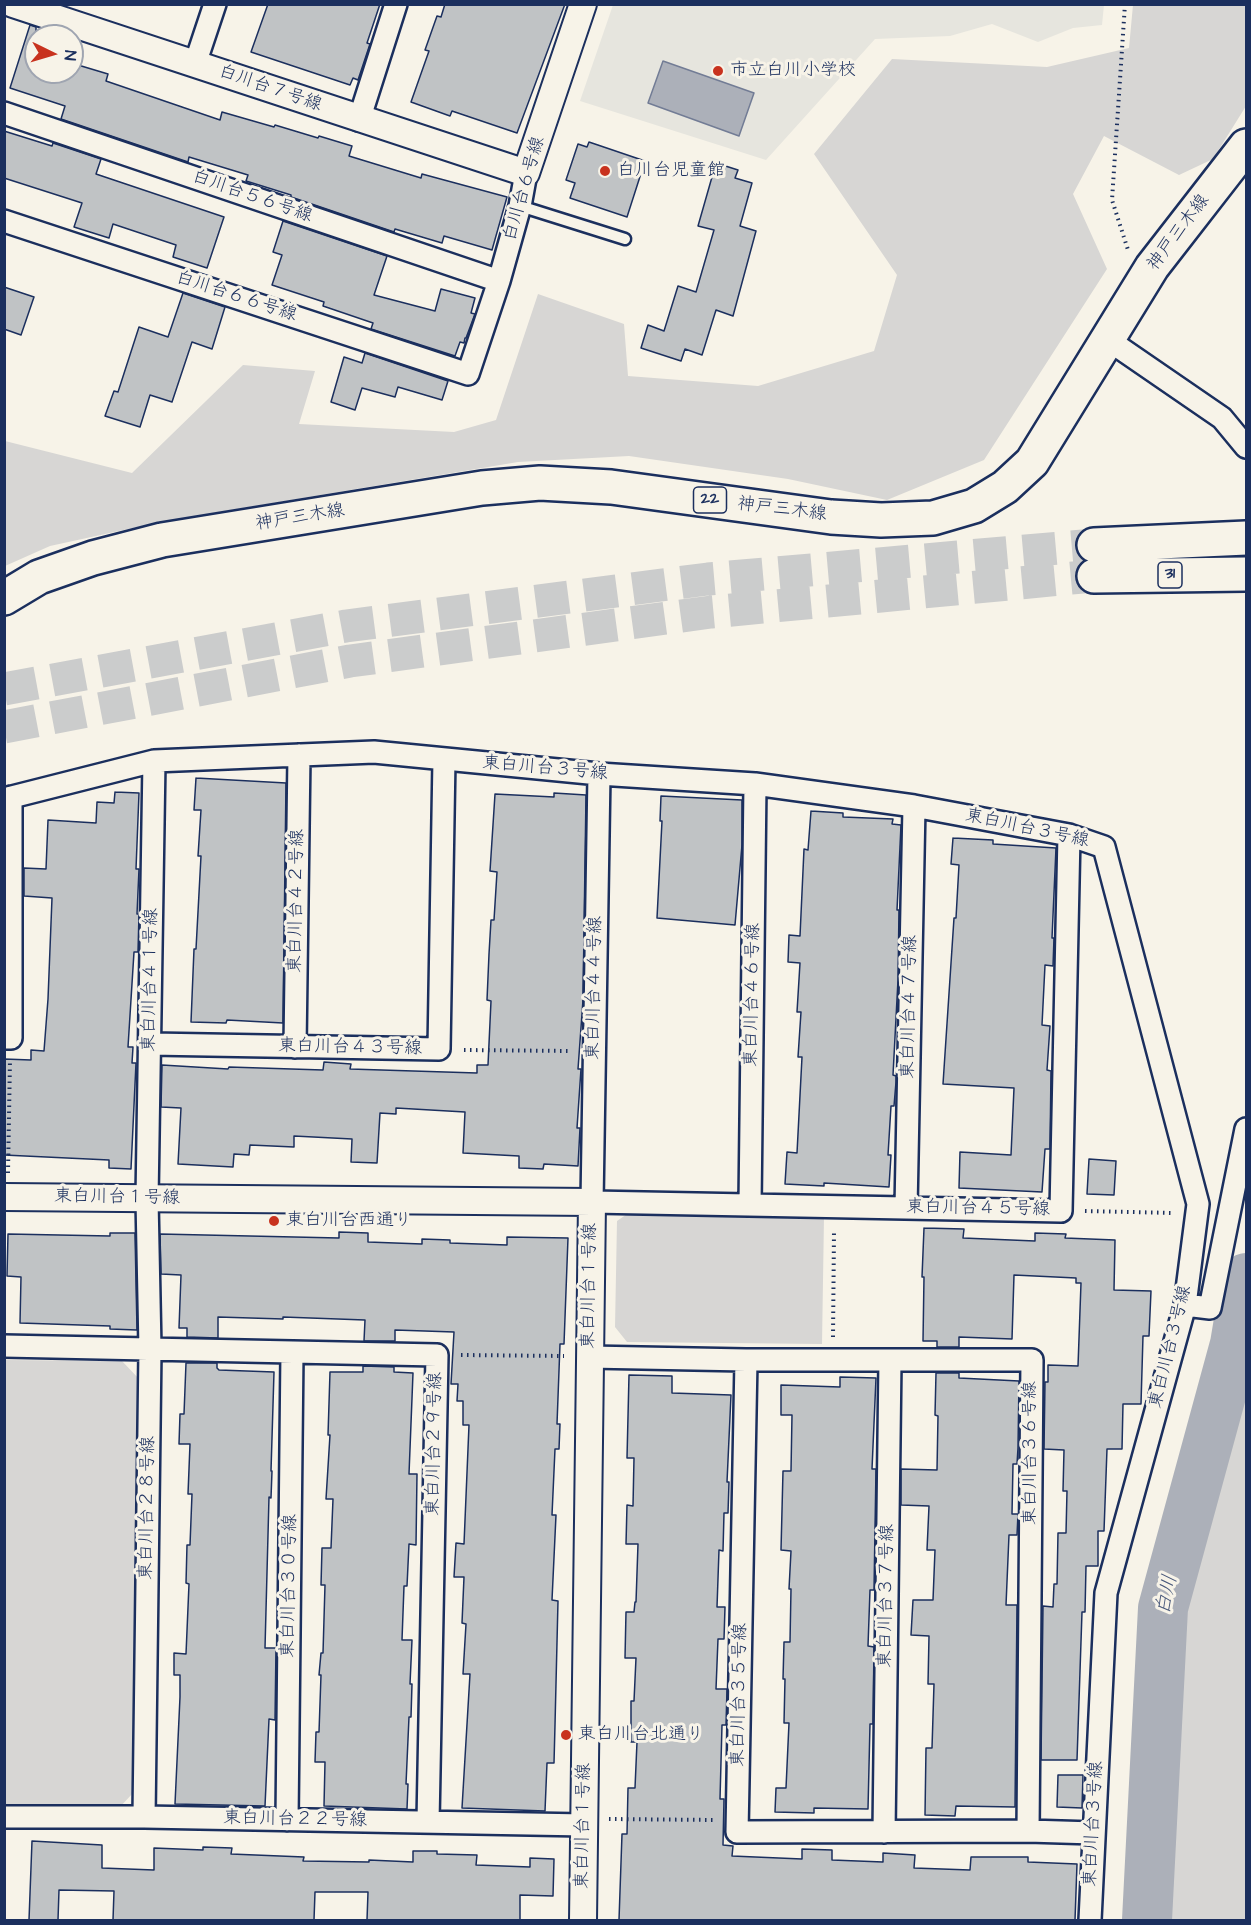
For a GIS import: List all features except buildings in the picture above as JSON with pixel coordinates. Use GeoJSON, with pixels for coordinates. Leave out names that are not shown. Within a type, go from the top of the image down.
{"type":"FeatureCollection","features":[{"type":"Feature","properties":{"kind":"main road","name":"神戸三木線"},"geometry":{"type":"LineString","coordinates":[[4,598],[39,577],[93,558],[162,540],[470,490],[517,485],[540,483],[611,487],[831,516],[881,520],[933,518],[974,506],[1005,487],[1032,462],[1152,267],[1246,146]]}},
{"type":"Feature","properties":{"kind":"main road","name":"31"},"geometry":{"type":"LineString","coordinates":[[1245,538],[1094,561],[1246,574]]}},
{"type":"Feature","properties":{"kind":"street","name":"白川台７号線"},"geometry":{"type":"LineString","coordinates":[[14,4],[359,120],[526,173]]}},
{"type":"Feature","properties":{"kind":"street"},"geometry":{"type":"LineString","coordinates":[[195,64],[214,4]]}},
{"type":"Feature","properties":{"kind":"street"},"geometry":{"type":"LineString","coordinates":[[359,120],[396,4]]}},
{"type":"Feature","properties":{"kind":"street","name":"白川台６号線"},"geometry":{"type":"LineString","coordinates":[[468,374],[499,280],[520,206],[526,173],[583,4]]}},
{"type":"Feature","properties":{"kind":"street","name":"白川台５６号線"},"geometry":{"type":"LineString","coordinates":[[4,113],[499,280]]}},
{"type":"Feature","properties":{"kind":"street","name":"白川台６６号線"},"geometry":{"type":"LineString","coordinates":[[4,221],[468,374]]}},
{"type":"Feature","properties":{"kind":"street"},"geometry":{"type":"LineString","coordinates":[[1107,339],[1222,418],[1246,447]]}},
{"type":"Feature","properties":{"kind":"street","name":"東白川台３号線"},"geometry":{"type":"LineString","coordinates":[[8,798],[154,761],[374,752],[599,774],[755,784],[914,806],[1069,836],[1104,847],[1198,1204],[1185,1305],[1106,1593],[1090,1920]]}},
{"type":"Feature","properties":{"kind":"street","name":"東白川台４２号線"},"geometry":{"type":"LineString","coordinates":[[295,1047],[299,755]]}},
{"type":"Feature","properties":{"kind":"street","name":"東白川台４３号線"},"geometry":{"type":"LineString","coordinates":[[151,1044],[439,1049],[444,759]]}},
{"type":"Feature","properties":{"kind":"street","name":"東白川台４１号線"},"geometry":{"type":"LineString","coordinates":[[147,1199],[154,761]]}},
{"type":"Feature","properties":{"kind":"street","name":"東白川台４４号線"},"geometry":{"type":"LineString","coordinates":[[592,1202],[599,774]]}},
{"type":"Feature","properties":{"kind":"street","name":"東白川台４６号線"},"geometry":{"type":"LineString","coordinates":[[750,1205],[755,784]]}},
{"type":"Feature","properties":{"kind":"street"},"geometry":{"type":"LineString","coordinates":[[8,798],[8,1038]]}},
{"type":"Feature","properties":{"kind":"street","name":"東白川台４７号線"},"geometry":{"type":"LineString","coordinates":[[906,1208],[914,806]]}},
{"type":"Feature","properties":{"kind":"street","name":"東白川台４５号線"},"geometry":{"type":"LineString","coordinates":[[592,1202],[1061,1211],[1069,836]]}},
{"type":"Feature","properties":{"kind":"street"},"geometry":{"type":"LineString","coordinates":[[1185,1305],[1210,1308],[1246,1129]]}},
{"type":"Feature","properties":{"kind":"street","name":"東白川台１号線"},"geometry":{"type":"LineString","coordinates":[[6,1197],[592,1202],[583,1920]]}},
{"type":"Feature","properties":{"kind":"street","name":"東白川台２８号線"},"geometry":{"type":"LineString","coordinates":[[144,1817],[150,1349],[147,1199]]}},
{"type":"Feature","properties":{"kind":"street","name":"東白川台２９号線"},"geometry":{"type":"LineString","coordinates":[[4,1346],[437,1355],[428,1822]]}},
{"type":"Feature","properties":{"kind":"street","name":"東白川台３０号線"},"geometry":{"type":"LineString","coordinates":[[287,1820],[292,1353]]}},
{"type":"Feature","properties":{"kind":"street"},"geometry":{"type":"LineString","coordinates":[[589,1357],[746,1360]]}},
{"type":"Feature","properties":{"kind":"street","name":"東白川台３６号線"},"geometry":{"type":"LineString","coordinates":[[746,1360],[1032,1360],[1028,1831]]}},
{"type":"Feature","properties":{"kind":"street","name":"東白川台３５号線"},"geometry":{"type":"LineString","coordinates":[[737,1821],[746,1360]]}},
{"type":"Feature","properties":{"kind":"street","name":"東白川台３７号線"},"geometry":{"type":"LineString","coordinates":[[884,1832],[890,1360]]}},
{"type":"Feature","properties":{"kind":"street","name":"東白川台２２号線"},"geometry":{"type":"LineString","coordinates":[[4,1817],[585,1822]]}},
{"type":"Feature","properties":{"kind":"street"},"geometry":{"type":"LineString","coordinates":[[737,1821],[737,1832],[1028,1831],[1094,1833]]}},
{"type":"Feature","properties":{"kind":"lane"},"geometry":{"type":"LineString","coordinates":[[520,206],[625,239]]}},
{"type":"Feature","properties":{"kind":"path"},"geometry":{"type":"LineString","coordinates":[[1125,4],[1112,200],[1140,285]]}},
{"type":"Feature","properties":{"kind":"path"},"geometry":{"type":"LineString","coordinates":[[6,1197],[8,1038]]}},
{"type":"Feature","properties":{"kind":"path"},"geometry":{"type":"LineString","coordinates":[[439,1049],[594,1052]]}},
{"type":"Feature","properties":{"kind":"path"},"geometry":{"type":"LineString","coordinates":[[833,1360],[834,1206]]}},
{"type":"Feature","properties":{"kind":"path"},"geometry":{"type":"LineString","coordinates":[[1061,1211],[1197,1214]]}},
{"type":"Feature","properties":{"kind":"path"},"geometry":{"type":"LineString","coordinates":[[437,1355],[589,1357]]}},
{"type":"Feature","properties":{"kind":"path"},"geometry":{"type":"LineString","coordinates":[[585,1822],[737,1821]]}},
{"type":"Feature","properties":{"kind":"shaded area","name":"市立白川小学校"},"geometry":{"type":"Polygon","coordinates":[[[613,5],[1104,5],[1102,25],[1073,28],[1038,42],[992,24],[950,36],[875,39],[766,160],[580,101],[613,5]]]}},
{"type":"Feature","properties":{"kind":"shaded area"},"geometry":{"type":"Polygon","coordinates":[[[1133,5],[1246,5],[1246,106],[1213,159],[1179,175],[1104,136],[1073,194],[1107,269],[984,460],[887,500],[788,479],[629,456],[518,462],[165,521],[50,546],[5,566],[5,441],[132,473],[243,365],[315,371],[299,424],[454,432],[496,420],[538,294],[624,324],[628,376],[758,386],[874,351],[897,275],[814,154],[892,59],[1047,67],[1129,48],[1133,5]]]}},
{"type":"Feature","properties":{"kind":"shaded area"},"geometry":{"type":"Polygon","coordinates":[[[663,61],[754,93],[739,136],[648,103],[663,61]]]}},
{"type":"Feature","properties":{"kind":"shaded area"},"geometry":{"type":"Polygon","coordinates":[[[630,1212],[824,1217],[822,1344],[627,1342],[615,1327],[617,1221],[630,1212]]]}},
{"type":"Feature","properties":{"kind":"shaded area"},"geometry":{"type":"Polygon","coordinates":[[[5,1360],[122,1361],[140,1380],[133,1793],[119,1808],[5,1805],[5,1360]]]}},
{"type":"Feature","properties":{"kind":"shaded area"},"geometry":{"type":"Polygon","coordinates":[[[1246,1375],[1246,1920],[1163,1920],[1175,1595],[1222,1437],[1246,1375]]]}},
{"type":"Feature","properties":{"kind":"waterway","name":"白川"},"geometry":{"type":"LineString","coordinates":[[1147,1920],[1163,1608],[1235,1344],[1246,1278]]}},
{"type":"Feature","properties":{"kind":"tunnel"},"geometry":{"type":"LineString","coordinates":[[4,689],[346,626],[708,579],[1094,545]]}},
{"type":"Feature","properties":{"kind":"tunnel"},"geometry":{"type":"LineString","coordinates":[[4,727],[350,661],[711,612],[1094,576]]}},
{"type":"Feature","properties":{"kind":"place","name":"市立白川小学校"},"geometry":{"type":"Point","coordinates":[718,71]}},
{"type":"Feature","properties":{"kind":"place","name":"白川台児童館"},"geometry":{"type":"Point","coordinates":[605,171]}},
{"type":"Feature","properties":{"kind":"place","name":"東白川台西通り"},"geometry":{"type":"Point","coordinates":[274,1221]}},
{"type":"Feature","properties":{"kind":"place","name":"東白川台北通り"},"geometry":{"type":"Point","coordinates":[566,1735]}}]}
